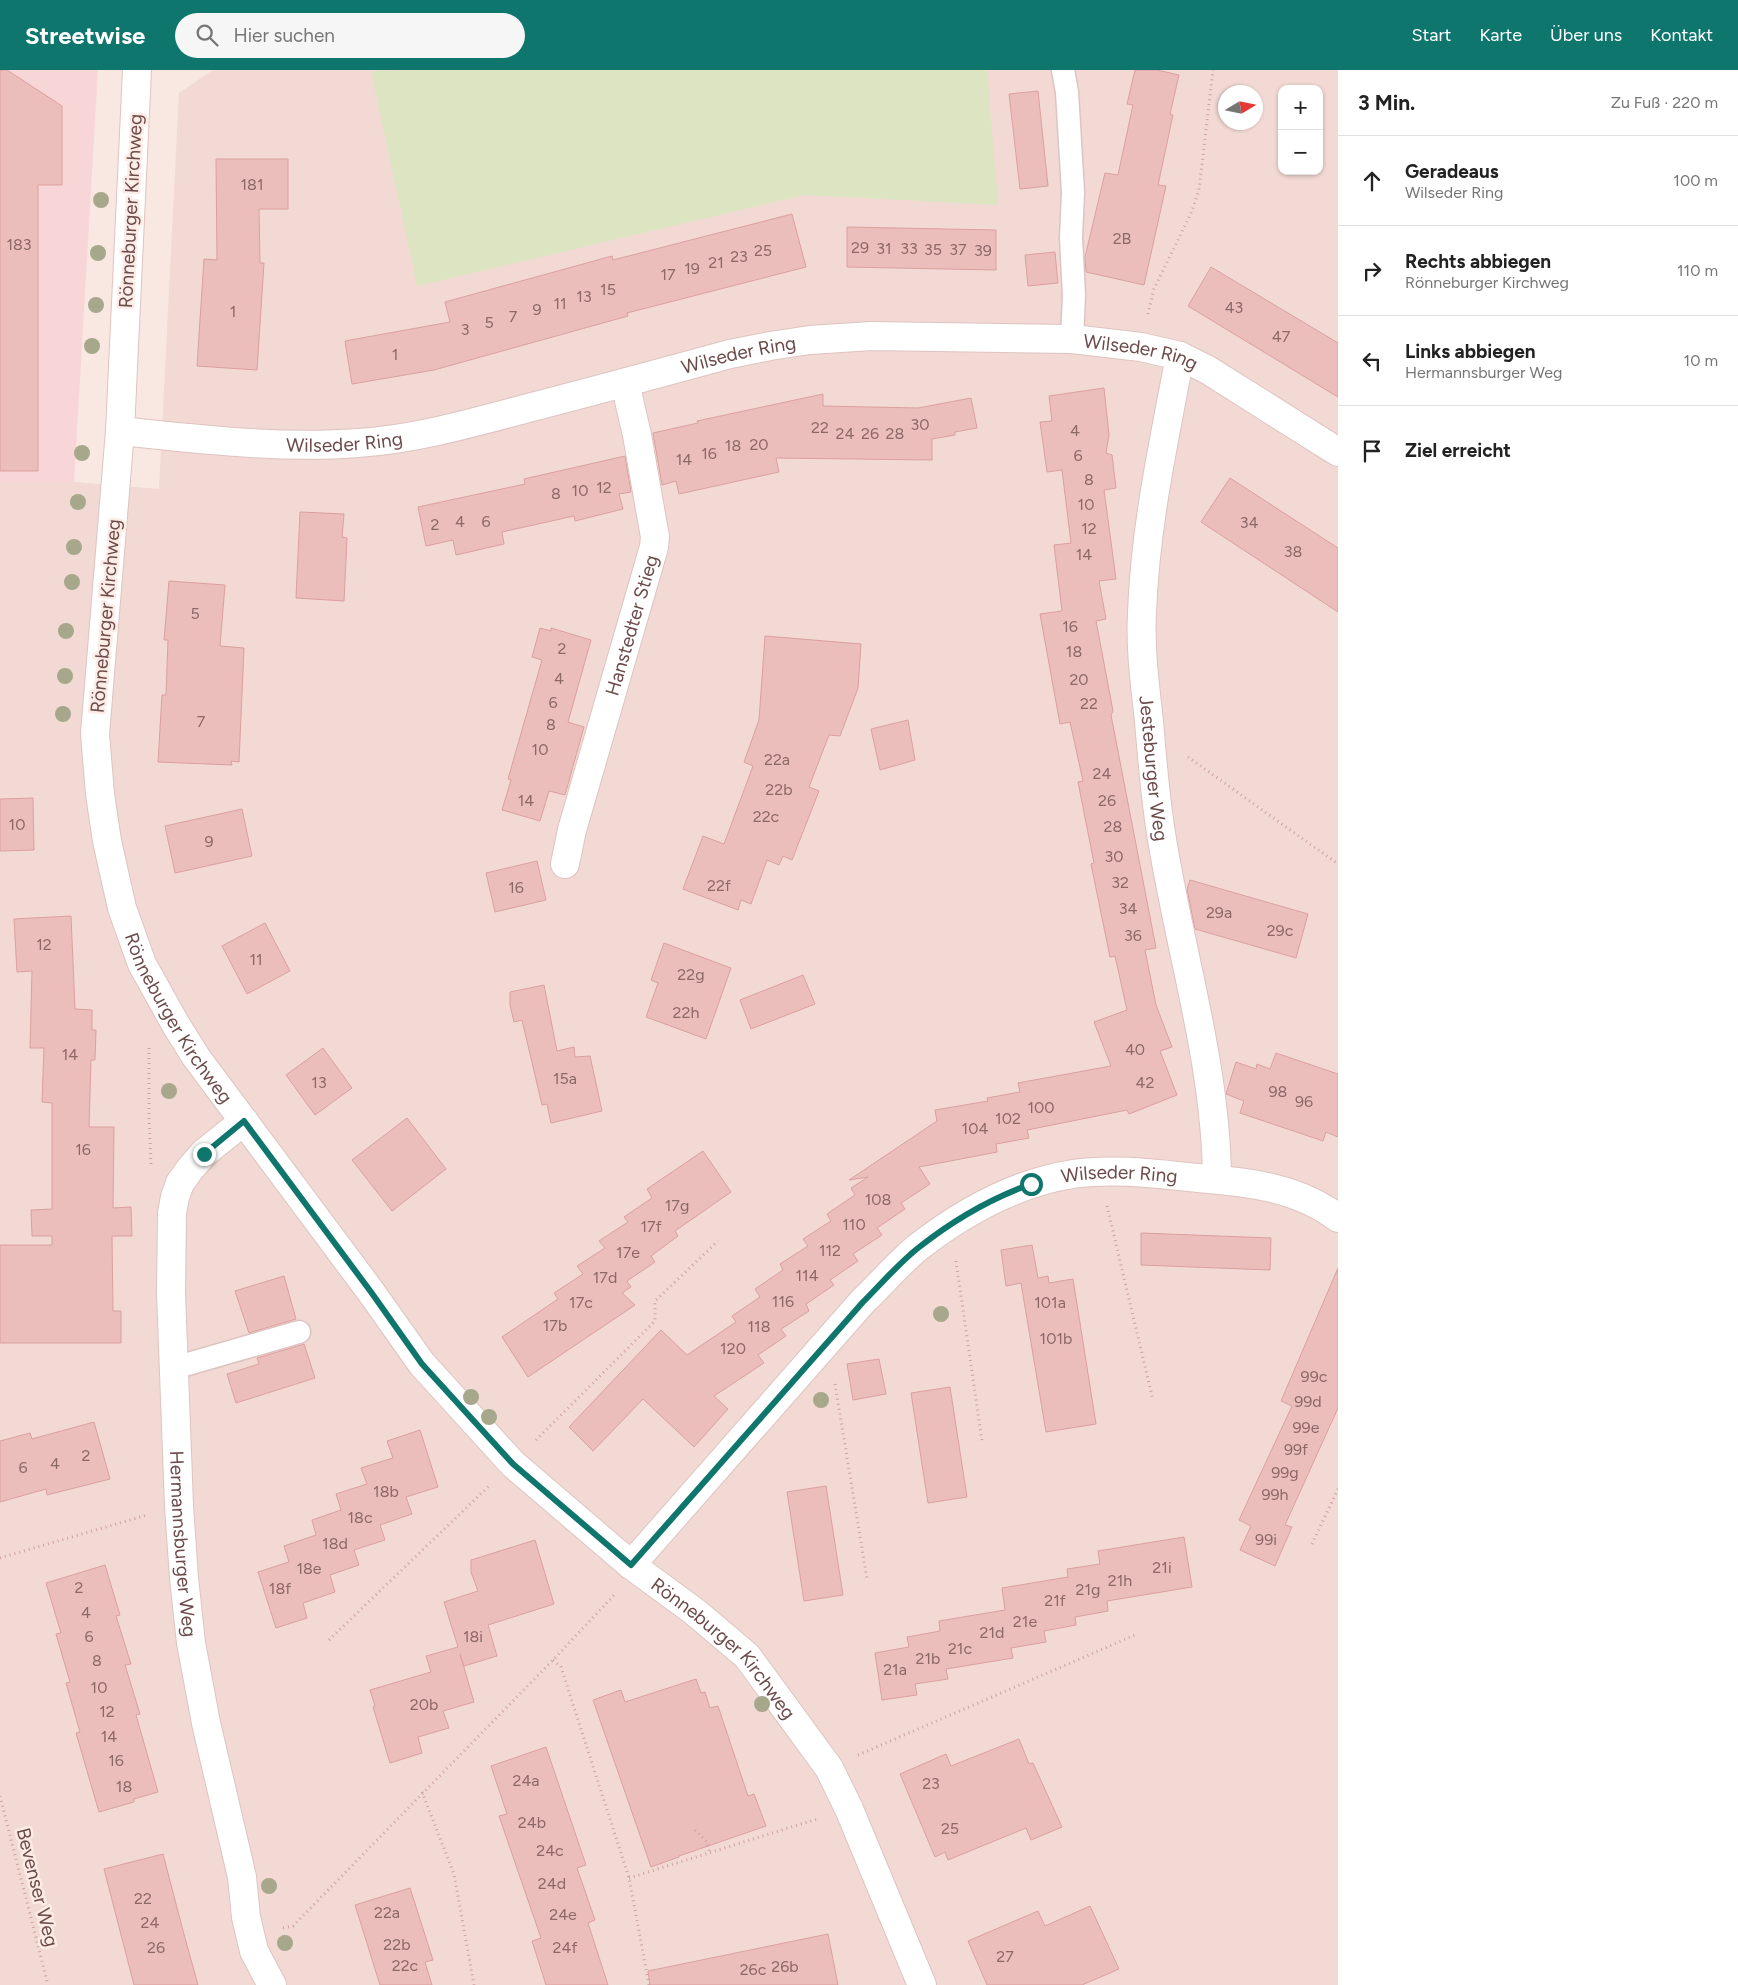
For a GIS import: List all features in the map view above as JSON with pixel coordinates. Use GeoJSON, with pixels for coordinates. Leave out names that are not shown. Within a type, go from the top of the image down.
{"type":"FeatureCollection","features":[{"type":"Feature","properties":{"kind":"street","name":"Rönneburger Kirchweg"},"geometry":{"type":"LineString","coordinates":[[136,70],[120,431],[96,734],[100,794],[107,841],[122,908],[146,970],[196,1057],[371,1292],[422,1364],[513,1464],[631,1565],[695,1612],[747,1656],[829,1768],[922,1985]]}},
{"type":"Feature","properties":{"kind":"street","name":"Wilseder Ring"},"geometry":{"type":"LineString","coordinates":[[120,431],[206,440],[311,445],[359,443],[417,436],[730,354],[810,340],[871,336],[1072,339],[1141,347],[1180,356],[1208,370],[1338,452]]}},
{"type":"Feature","properties":{"kind":"street","name":"Jesteburger Weg"},"geometry":{"type":"LineString","coordinates":[[1180,356],[1148,534],[1141,644],[1161,830],[1166,864],[1201,1031],[1215,1120],[1217,1179]]}},
{"type":"Feature","properties":{"kind":"street","name":"Hanstedter Stieg"},"geometry":{"type":"LineString","coordinates":[[565,864],[572,830],[654,547],[655,537],[637,435],[625,383]]}},
{"type":"Feature","properties":{"kind":"street","name":"Hermannsburger Weg"},"geometry":{"type":"LineString","coordinates":[[244,1121],[204,1154],[190,1169],[180,1183],[175,1197],[172,1213],[174,1368],[179,1506],[191,1643],[206,1723],[242,1877],[246,1916],[254,1950],[272,1985]]}},
{"type":"Feature","properties":{"kind":"street","name":"Wilseder Ring"},"geometry":{"type":"LineString","coordinates":[[631,1565],[863,1302],[897,1267],[917,1249],[942,1231],[1004,1194],[1055,1178],[1100,1172],[1150,1174],[1217,1179],[1289,1191],[1311,1201],[1338,1218]]}},
{"type":"Feature","properties":{"kind":"lane"},"geometry":{"type":"LineString","coordinates":[[1063,70],[1073,192],[1071,238],[1074,296],[1072,339]]}},
{"type":"Feature","properties":{"kind":"lane"},"geometry":{"type":"LineString","coordinates":[[174,1368],[299,1332]]}},
{"type":"Feature","properties":{"kind":"path"},"geometry":{"type":"LineString","coordinates":[[1141,347],[1154,289],[1192,211],[1199,190],[1213,70]]}},
{"type":"Feature","properties":{"kind":"path"},"geometry":{"type":"LineString","coordinates":[[1188,757],[1338,864]]}},
{"type":"Feature","properties":{"kind":"path"},"geometry":{"type":"LineString","coordinates":[[149,1046],[151,1169],[172,1213]]}},
{"type":"Feature","properties":{"kind":"path"},"geometry":{"type":"LineString","coordinates":[[1100,1172],[1111,1231],[1153,1400]]}},
{"type":"Feature","properties":{"kind":"path"},"geometry":{"type":"LineString","coordinates":[[942,1231],[955,1254],[982,1442]]}},
{"type":"Feature","properties":{"kind":"path"},"geometry":{"type":"LineString","coordinates":[[329,1640],[513,1464],[654,1321],[655,1300],[718,1242]]}},
{"type":"Feature","properties":{"kind":"path"},"geometry":{"type":"LineString","coordinates":[[820,1352],[834,1378],[867,1578]]}},
{"type":"Feature","properties":{"kind":"path"},"geometry":{"type":"LineString","coordinates":[[1312,1544],[1338,1489]]}},
{"type":"Feature","properties":{"kind":"path"},"geometry":{"type":"LineString","coordinates":[[0,1558],[179,1506]]}},
{"type":"Feature","properties":{"kind":"path"},"geometry":{"type":"LineString","coordinates":[[251,1936],[293,1926],[617,1592],[631,1565]]}},
{"type":"Feature","properties":{"kind":"path"},"geometry":{"type":"LineString","coordinates":[[829,1768],[1135,1635]]}},
{"type":"Feature","properties":{"kind":"path"},"geometry":{"type":"LineString","coordinates":[[553,1660],[561,1667],[629,1878],[649,1985]]}},
{"type":"Feature","properties":{"kind":"path"},"geometry":{"type":"LineString","coordinates":[[422,1792],[454,1874],[474,1985]]}},
{"type":"Feature","properties":{"kind":"path","name":"Bevenser Weg"},"geometry":{"type":"LineString","coordinates":[[0,1796],[48,1985]]}},
{"type":"Feature","properties":{"kind":"path"},"geometry":{"type":"LineString","coordinates":[[629,1878],[848,1809]]}},
{"type":"Feature","properties":{"kind":"path"},"geometry":{"type":"LineString","coordinates":[[695,1830],[707,1842],[710,1854]]}},
{"type":"Feature","properties":{"kind":"shaded area"},"geometry":{"type":"Polygon","coordinates":[[[0,70],[98,70],[74,482],[0,482],[0,70]]]}},
{"type":"Feature","properties":{"kind":"shaded area"},"geometry":{"type":"Polygon","coordinates":[[[213,70],[1338,70],[1338,1985],[0,1985],[0,482],[74,482],[159,489],[179,93],[213,70]]]}},
{"type":"Feature","properties":{"kind":"green space"},"geometry":{"type":"Polygon","coordinates":[[[987,70],[998,205],[805,195],[417,286],[371,71],[987,70]]]}},
{"type":"Feature","properties":{"kind":"building"},"geometry":{"type":"Polygon","coordinates":[[[0,70],[7,70],[62,106],[62,185],[38,185],[38,471],[0,471],[0,70]]]}},
{"type":"Feature","properties":{"kind":"building"},"geometry":{"type":"Polygon","coordinates":[[[1135,70],[1157,70],[1179,75],[1170,114],[1173,115],[1158,185],[1166,186],[1144,285],[1086,272],[1085,257],[1105,173],[1118,175],[1133,105],[1127,104],[1135,70]]]}},
{"type":"Feature","properties":{"kind":"building"},"geometry":{"type":"Polygon","coordinates":[[[1038,91],[1048,186],[1020,189],[1009,94],[1038,91]]]}},
{"type":"Feature","properties":{"kind":"building"},"geometry":{"type":"Polygon","coordinates":[[[216,159],[288,159],[288,209],[259,209],[260,263],[264,263],[257,370],[197,366],[204,259],[217,260],[216,159]]]}},
{"type":"Feature","properties":{"kind":"building"},"geometry":{"type":"Polygon","coordinates":[[[792,214],[806,267],[627,313],[628,316],[434,370],[352,384],[345,341],[450,322],[445,302],[612,256],[613,260],[792,214]]]}},
{"type":"Feature","properties":{"kind":"building"},"geometry":{"type":"Polygon","coordinates":[[[847,227],[996,230],[996,270],[847,267],[847,227]]]}},
{"type":"Feature","properties":{"kind":"building"},"geometry":{"type":"Polygon","coordinates":[[[1055,252],[1058,283],[1028,286],[1025,255],[1055,252]]]}},
{"type":"Feature","properties":{"kind":"building"},"geometry":{"type":"Polygon","coordinates":[[[1211,267],[1338,343],[1338,397],[1188,306],[1211,267]]]}},
{"type":"Feature","properties":{"kind":"building"},"geometry":{"type":"Polygon","coordinates":[[[1104,388],[1109,435],[1106,453],[1112,455],[1116,488],[1104,490],[1116,579],[1099,581],[1106,619],[1096,621],[1113,711],[1111,715],[1156,948],[1145,950],[1156,1005],[1172,1047],[1160,1051],[1177,1095],[1129,1114],[1127,1110],[1027,1130],[1029,1138],[996,1144],[997,1152],[919,1167],[930,1184],[901,1203],[905,1209],[877,1228],[882,1235],[853,1254],[858,1261],[830,1280],[834,1285],[806,1304],[809,1311],[781,1329],[786,1336],[758,1355],[764,1363],[714,1396],[728,1409],[694,1447],[643,1399],[593,1451],[569,1427],[661,1330],[687,1355],[736,1322],[732,1316],[760,1297],[755,1289],[783,1270],[780,1264],[808,1246],[803,1239],[831,1221],[827,1214],[855,1195],[851,1188],[868,1177],[849,1180],[937,1121],[935,1110],[988,1101],[987,1098],[1020,1092],[1018,1083],[1111,1066],[1094,1022],[1127,1010],[1115,956],[1110,957],[1091,864],[1094,863],[1078,782],[1083,781],[1070,722],[1060,724],[1040,614],[1062,611],[1054,545],[1071,543],[1062,470],[1047,472],[1040,422],[1052,421],[1049,396],[1104,388]]]}},
{"type":"Feature","properties":{"kind":"building"},"geometry":{"type":"Polygon","coordinates":[[[823,394],[823,406],[918,408],[971,398],[977,428],[955,432],[955,435],[932,439],[932,460],[776,458],[779,472],[679,494],[676,481],[662,485],[653,433],[698,423],[697,421],[823,394]]]}},
{"type":"Feature","properties":{"kind":"building"},"geometry":{"type":"Polygon","coordinates":[[[625,456],[631,492],[619,494],[623,509],[575,521],[574,516],[502,532],[504,544],[456,555],[453,540],[426,546],[418,507],[525,484],[524,479],[625,456]]]}},
{"type":"Feature","properties":{"kind":"building"},"geometry":{"type":"Polygon","coordinates":[[[1230,478],[1338,548],[1338,612],[1201,522],[1230,478]]]}},
{"type":"Feature","properties":{"kind":"building"},"geometry":{"type":"Polygon","coordinates":[[[300,512],[344,514],[342,537],[347,538],[344,601],[296,598],[300,512]]]}},
{"type":"Feature","properties":{"kind":"building"},"geometry":{"type":"Polygon","coordinates":[[[169,581],[225,585],[220,646],[244,648],[239,762],[231,761],[232,765],[158,762],[162,695],[166,695],[168,640],[164,640],[169,581]]]}},
{"type":"Feature","properties":{"kind":"building"},"geometry":{"type":"Polygon","coordinates":[[[540,628],[551,631],[551,628],[591,640],[568,722],[584,727],[565,795],[549,791],[540,821],[502,810],[511,780],[508,779],[542,660],[532,657],[540,628]]]}},
{"type":"Feature","properties":{"kind":"building"},"geometry":{"type":"Polygon","coordinates":[[[765,636],[861,644],[858,688],[840,736],[829,735],[809,787],[819,791],[792,860],[783,856],[779,865],[767,860],[751,904],[741,900],[738,910],[683,889],[703,836],[724,844],[753,766],[744,762],[759,720],[765,636]]]}},
{"type":"Feature","properties":{"kind":"building"},"geometry":{"type":"Polygon","coordinates":[[[908,720],[915,760],[880,770],[871,729],[908,720]]]}},
{"type":"Feature","properties":{"kind":"building"},"geometry":{"type":"Polygon","coordinates":[[[33,798],[34,850],[0,851],[0,799],[33,798]]]}},
{"type":"Feature","properties":{"kind":"building"},"geometry":{"type":"Polygon","coordinates":[[[242,809],[252,856],[175,873],[165,826],[242,809]]]}},
{"type":"Feature","properties":{"kind":"building"},"geometry":{"type":"Polygon","coordinates":[[[537,861],[546,900],[495,912],[486,873],[537,861]]]}},
{"type":"Feature","properties":{"kind":"building"},"geometry":{"type":"Polygon","coordinates":[[[1190,880],[1308,914],[1296,958],[1195,929],[1187,889],[1190,880]]]}},
{"type":"Feature","properties":{"kind":"building"},"geometry":{"type":"Polygon","coordinates":[[[71,916],[75,1009],[92,1010],[92,1030],[96,1030],[95,1060],[91,1060],[89,1127],[114,1127],[113,1208],[131,1207],[132,1236],[112,1236],[113,1311],[121,1311],[121,1343],[0,1343],[0,1245],[52,1245],[52,1236],[32,1236],[31,1210],[52,1209],[52,1103],[42,1102],[44,1048],[30,1048],[32,971],[17,972],[14,919],[71,916]]]}},
{"type":"Feature","properties":{"kind":"building"},"geometry":{"type":"Polygon","coordinates":[[[265,923],[290,971],[247,994],[222,946],[265,923]]]}},
{"type":"Feature","properties":{"kind":"building"},"geometry":{"type":"Polygon","coordinates":[[[664,943],[731,968],[706,1039],[646,1017],[658,983],[651,980],[664,943]]]}},
{"type":"Feature","properties":{"kind":"building"},"geometry":{"type":"Polygon","coordinates":[[[803,975],[815,1004],[751,1029],[740,1000],[803,975]]]}},
{"type":"Feature","properties":{"kind":"building"},"geometry":{"type":"Polygon","coordinates":[[[544,985],[557,1051],[574,1047],[575,1057],[590,1056],[602,1111],[551,1123],[547,1104],[542,1105],[522,1020],[514,1022],[510,1005],[510,992],[544,985]]]}},
{"type":"Feature","properties":{"kind":"building"},"geometry":{"type":"Polygon","coordinates":[[[323,1048],[352,1088],[315,1115],[286,1075],[323,1048]]]}},
{"type":"Feature","properties":{"kind":"building"},"geometry":{"type":"Polygon","coordinates":[[[1276,1053],[1338,1074],[1338,1137],[1326,1132],[1323,1141],[1240,1113],[1244,1101],[1226,1094],[1236,1062],[1256,1069],[1257,1064],[1270,1069],[1276,1053]]]}},
{"type":"Feature","properties":{"kind":"building"},"geometry":{"type":"Polygon","coordinates":[[[407,1118],[446,1169],[392,1211],[352,1160],[407,1118]]]}},
{"type":"Feature","properties":{"kind":"building"},"geometry":{"type":"Polygon","coordinates":[[[703,1151],[731,1192],[675,1231],[678,1236],[651,1256],[655,1262],[627,1281],[631,1287],[622,1293],[635,1305],[528,1377],[502,1337],[558,1299],[554,1293],[583,1274],[577,1266],[605,1248],[599,1241],[628,1222],[624,1217],[652,1198],[647,1189],[703,1151]]]}},
{"type":"Feature","properties":{"kind":"building"},"geometry":{"type":"Polygon","coordinates":[[[1141,1233],[1271,1238],[1270,1270],[1141,1265],[1141,1233]]]}},
{"type":"Feature","properties":{"kind":"building"},"geometry":{"type":"Polygon","coordinates":[[[1032,1245],[1038,1278],[1048,1276],[1049,1283],[1073,1279],[1096,1424],[1046,1432],[1021,1283],[1006,1286],[1001,1250],[1032,1245]]]}},
{"type":"Feature","properties":{"kind":"building"},"geometry":{"type":"Polygon","coordinates":[[[1338,1268],[1338,1408],[1285,1525],[1292,1527],[1275,1566],[1240,1550],[1251,1526],[1239,1520],[1292,1406],[1281,1401],[1338,1268]]]}},
{"type":"Feature","properties":{"kind":"building"},"geometry":{"type":"Polygon","coordinates":[[[284,1276],[296,1319],[249,1333],[235,1291],[284,1276]]]}},
{"type":"Feature","properties":{"kind":"building"},"geometry":{"type":"Polygon","coordinates":[[[304,1344],[315,1378],[236,1403],[227,1374],[259,1364],[257,1358],[304,1344]]]}},
{"type":"Feature","properties":{"kind":"building"},"geometry":{"type":"Polygon","coordinates":[[[879,1359],[886,1394],[853,1400],[847,1364],[879,1359]]]}},
{"type":"Feature","properties":{"kind":"building"},"geometry":{"type":"Polygon","coordinates":[[[950,1387],[967,1497],[928,1503],[911,1393],[950,1387]]]}},
{"type":"Feature","properties":{"kind":"building"},"geometry":{"type":"Polygon","coordinates":[[[94,1422],[110,1479],[47,1495],[46,1489],[0,1502],[0,1441],[30,1433],[32,1439],[94,1422]]]}},
{"type":"Feature","properties":{"kind":"building"},"geometry":{"type":"Polygon","coordinates":[[[420,1430],[438,1487],[406,1497],[412,1514],[380,1525],[385,1540],[354,1550],[359,1565],[330,1575],[335,1592],[303,1603],[307,1618],[276,1628],[258,1572],[289,1562],[284,1546],[316,1535],[312,1520],[341,1510],[336,1494],[367,1484],[361,1468],[393,1458],[387,1441],[420,1430]]]}},
{"type":"Feature","properties":{"kind":"building"},"geometry":{"type":"Polygon","coordinates":[[[826,1486],[843,1595],[804,1601],[787,1492],[826,1486]]]}},
{"type":"Feature","properties":{"kind":"building"},"geometry":{"type":"Polygon","coordinates":[[[1184,1537],[1192,1587],[1107,1601],[1108,1611],[1075,1617],[1076,1625],[1044,1631],[1046,1642],[1011,1648],[1013,1658],[946,1669],[948,1679],[915,1684],[917,1695],[882,1700],[875,1653],[909,1647],[907,1637],[940,1631],[939,1621],[1005,1610],[1002,1588],[1068,1577],[1067,1569],[1100,1564],[1098,1551],[1184,1537]]]}},
{"type":"Feature","properties":{"kind":"building"},"geometry":{"type":"Polygon","coordinates":[[[535,1540],[554,1604],[488,1625],[497,1656],[464,1666],[460,1654],[474,1702],[443,1711],[449,1728],[418,1737],[422,1753],[390,1763],[373,1707],[375,1706],[370,1690],[431,1672],[426,1656],[458,1647],[444,1602],[478,1591],[471,1572],[471,1560],[535,1540]]]}},
{"type":"Feature","properties":{"kind":"building"},"geometry":{"type":"Polygon","coordinates":[[[105,1565],[120,1615],[116,1616],[131,1664],[125,1665],[140,1714],[136,1715],[158,1792],[134,1799],[134,1802],[99,1812],[76,1733],[80,1732],[66,1683],[70,1682],[56,1634],[61,1633],[46,1583],[105,1565]]]}},
{"type":"Feature","properties":{"kind":"building"},"geometry":{"type":"Polygon","coordinates":[[[696,1679],[701,1693],[705,1692],[710,1708],[718,1706],[748,1796],[754,1794],[766,1826],[651,1867],[593,1700],[621,1690],[625,1702],[696,1679]]]}},
{"type":"Feature","properties":{"kind":"building"},"geometry":{"type":"Polygon","coordinates":[[[1019,1739],[1029,1764],[1033,1763],[1062,1827],[1031,1840],[1026,1828],[948,1860],[945,1852],[935,1857],[900,1774],[946,1754],[951,1766],[1019,1739]]]}},
{"type":"Feature","properties":{"kind":"building"},"geometry":{"type":"Polygon","coordinates":[[[546,1747],[586,1865],[577,1868],[595,1920],[588,1923],[608,1985],[546,1985],[532,1941],[541,1938],[499,1816],[507,1814],[491,1766],[546,1747]]]}},
{"type":"Feature","properties":{"kind":"building"},"geometry":{"type":"Polygon","coordinates":[[[163,1854],[198,1985],[134,1985],[104,1869],[163,1854]]]}},
{"type":"Feature","properties":{"kind":"building"},"geometry":{"type":"Polygon","coordinates":[[[410,1888],[433,1960],[425,1962],[432,1985],[380,1985],[355,1905],[410,1888]]]}},
{"type":"Feature","properties":{"kind":"building"},"geometry":{"type":"Polygon","coordinates":[[[1090,1906],[1119,1969],[1082,1985],[987,1985],[968,1941],[1038,1911],[1045,1926],[1090,1906]]]}},
{"type":"Feature","properties":{"kind":"building"},"geometry":{"type":"Polygon","coordinates":[[[828,1934],[838,1985],[650,1985],[648,1971],[828,1934]]]}},
{"type":"Feature","properties":{"kind":"route"},"geometry":{"type":"LineString","coordinates":[[204,1154],[244,1121],[422,1364],[513,1464],[631,1565],[863,1302],[897,1267],[917,1249],[964,1216],[1004,1194],[1031,1184]]}}]}
